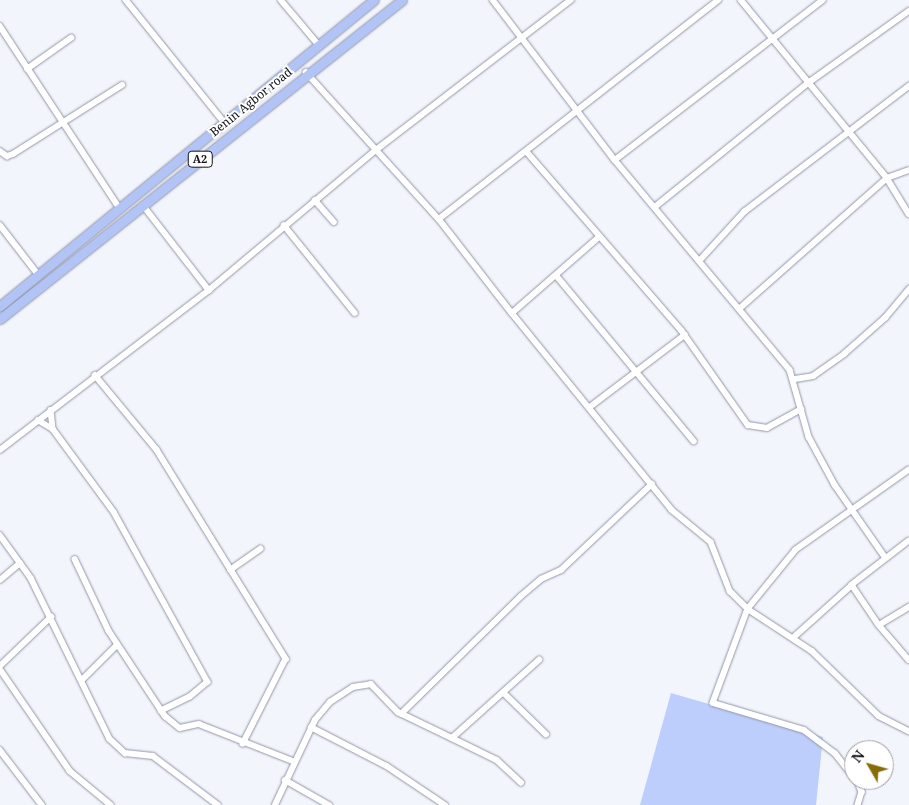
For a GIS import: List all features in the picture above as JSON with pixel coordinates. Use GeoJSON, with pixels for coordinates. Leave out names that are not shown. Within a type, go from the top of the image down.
{"type":"FeatureCollection","features":[{"type":"Feature","properties":{"kind":"highway","name":"Benin Agbor road"},"geometry":{"type":"LineString","coordinates":[[0,306],[374,0]]}},
{"type":"Feature","properties":{"kind":"highway","name":"Benin Agbor road"},"geometry":{"type":"LineString","coordinates":[[0,319],[306,72],[402,0]]}},
{"type":"Feature","properties":{"kind":"street"},"geometry":{"type":"LineString","coordinates":[[126,0],[224,122]]}},
{"type":"Feature","properties":{"kind":"street"},"geometry":{"type":"LineString","coordinates":[[281,0],[318,44]]}},
{"type":"Feature","properties":{"kind":"street"},"geometry":{"type":"LineString","coordinates":[[493,0],[615,160],[701,259],[738,309],[795,379],[801,409],[810,437],[852,511],[885,557]]}},
{"type":"Feature","properties":{"kind":"street"},"geometry":{"type":"LineString","coordinates":[[0,450],[95,375],[209,290],[284,225],[376,150],[572,0]]}},
{"type":"Feature","properties":{"kind":"street"},"geometry":{"type":"LineString","coordinates":[[439,219],[528,153],[718,0]]}},
{"type":"Feature","properties":{"kind":"street"},"geometry":{"type":"LineString","coordinates":[[741,0],[774,37],[808,83],[887,178],[909,214]]}},
{"type":"Feature","properties":{"kind":"street"},"geometry":{"type":"LineString","coordinates":[[615,160],[823,0]]}},
{"type":"Feature","properties":{"kind":"street"},"geometry":{"type":"LineString","coordinates":[[655,207],[808,83],[909,11]]}},
{"type":"Feature","properties":{"kind":"street"},"geometry":{"type":"LineString","coordinates":[[0,26],[27,70],[63,119],[119,207]]}},
{"type":"Feature","properties":{"kind":"street"},"geometry":{"type":"LineString","coordinates":[[27,70],[71,38]]}},
{"type":"Feature","properties":{"kind":"street"},"geometry":{"type":"LineString","coordinates":[[306,72],[439,219],[512,313],[672,510],[711,542],[730,591],[748,608],[794,637],[837,672],[879,716],[909,731]]}},
{"type":"Feature","properties":{"kind":"street"},"geometry":{"type":"LineString","coordinates":[[0,151],[7,156],[13,154],[63,119],[122,85]]}},
{"type":"Feature","properties":{"kind":"street"},"geometry":{"type":"LineString","coordinates":[[701,259],[744,212],[909,86]]}},
{"type":"Feature","properties":{"kind":"street"},"geometry":{"type":"LineString","coordinates":[[528,153],[685,335],[753,428],[767,428],[801,409]]}},
{"type":"Feature","properties":{"kind":"street"},"geometry":{"type":"LineString","coordinates":[[738,309],[887,178],[909,170]]}},
{"type":"Feature","properties":{"kind":"street"},"geometry":{"type":"LineString","coordinates":[[316,200],[334,222]]}},
{"type":"Feature","properties":{"kind":"street"},"geometry":{"type":"LineString","coordinates":[[143,205],[209,290]]}},
{"type":"Feature","properties":{"kind":"street"},"geometry":{"type":"LineString","coordinates":[[0,224],[38,274]]}},
{"type":"Feature","properties":{"kind":"street"},"geometry":{"type":"LineString","coordinates":[[284,225],[355,313]]}},
{"type":"Feature","properties":{"kind":"street"},"geometry":{"type":"LineString","coordinates":[[512,313],[599,236]]}},
{"type":"Feature","properties":{"kind":"street"},"geometry":{"type":"LineString","coordinates":[[556,275],[637,370],[694,441]]}},
{"type":"Feature","properties":{"kind":"street"},"geometry":{"type":"LineString","coordinates":[[795,379],[814,376],[844,354],[886,318],[909,289]]}},
{"type":"Feature","properties":{"kind":"street"},"geometry":{"type":"LineString","coordinates":[[590,407],[685,335]]}},
{"type":"Feature","properties":{"kind":"street"},"geometry":{"type":"LineString","coordinates":[[95,375],[157,450],[286,660],[243,744]]}},
{"type":"Feature","properties":{"kind":"street"},"geometry":{"type":"LineString","coordinates":[[51,410],[53,429]]}},
{"type":"Feature","properties":{"kind":"street"},"geometry":{"type":"LineString","coordinates":[[38,420],[53,429],[114,512],[208,682],[161,711]]}},
{"type":"Feature","properties":{"kind":"street"},"geometry":{"type":"LineString","coordinates":[[844,765],[834,753],[804,730],[713,703],[748,608],[796,550],[909,470]]}},
{"type":"Feature","properties":{"kind":"street"},"geometry":{"type":"LineString","coordinates":[[402,714],[521,596],[541,579],[561,570],[652,484]]}},
{"type":"Feature","properties":{"kind":"street"},"geometry":{"type":"LineString","coordinates":[[0,535],[20,563],[51,617],[117,747],[153,756],[218,805]]}},
{"type":"Feature","properties":{"kind":"street"},"geometry":{"type":"LineString","coordinates":[[794,637],[885,557],[909,541]]}},
{"type":"Feature","properties":{"kind":"street"},"geometry":{"type":"LineString","coordinates":[[230,570],[260,549]]}},
{"type":"Feature","properties":{"kind":"street"},"geometry":{"type":"LineString","coordinates":[[75,559],[117,645],[161,711],[180,728],[199,724],[243,744],[293,761]]}},
{"type":"Feature","properties":{"kind":"street"},"geometry":{"type":"LineString","coordinates":[[0,580],[20,563]]}},
{"type":"Feature","properties":{"kind":"street"},"geometry":{"type":"LineString","coordinates":[[852,585],[879,626],[909,660]]}},
{"type":"Feature","properties":{"kind":"street"},"geometry":{"type":"LineString","coordinates":[[879,626],[909,607]]}},
{"type":"Feature","properties":{"kind":"street"},"geometry":{"type":"LineString","coordinates":[[51,617],[0,667],[70,771],[110,805]]}},
{"type":"Feature","properties":{"kind":"street"},"geometry":{"type":"LineString","coordinates":[[83,679],[117,645]]}},
{"type":"Feature","properties":{"kind":"street"},"geometry":{"type":"LineString","coordinates":[[452,738],[504,693],[538,660]]}},
{"type":"Feature","properties":{"kind":"street"},"geometry":{"type":"LineString","coordinates":[[275,805],[293,761],[311,727],[330,702],[364,682],[378,689],[402,714],[497,760],[521,782]]}},
{"type":"Feature","properties":{"kind":"street"},"geometry":{"type":"LineString","coordinates":[[504,693],[546,734]]}},
{"type":"Feature","properties":{"kind":"street"},"geometry":{"type":"LineString","coordinates":[[311,727],[387,766],[445,805]]}},
{"type":"Feature","properties":{"kind":"street"},"geometry":{"type":"LineString","coordinates":[[0,750],[42,805]]}},
{"type":"Feature","properties":{"kind":"street"},"geometry":{"type":"LineString","coordinates":[[285,780],[329,805]]}},
{"type":"Feature","properties":{"kind":"street"},"geometry":{"type":"LineString","coordinates":[[858,805],[861,790]]}},
{"type":"Feature","properties":{"kind":"shaded area"},"geometry":{"type":"Polygon","coordinates":[[[671,693],[823,737],[816,805],[640,805],[671,693]]]}}]}
